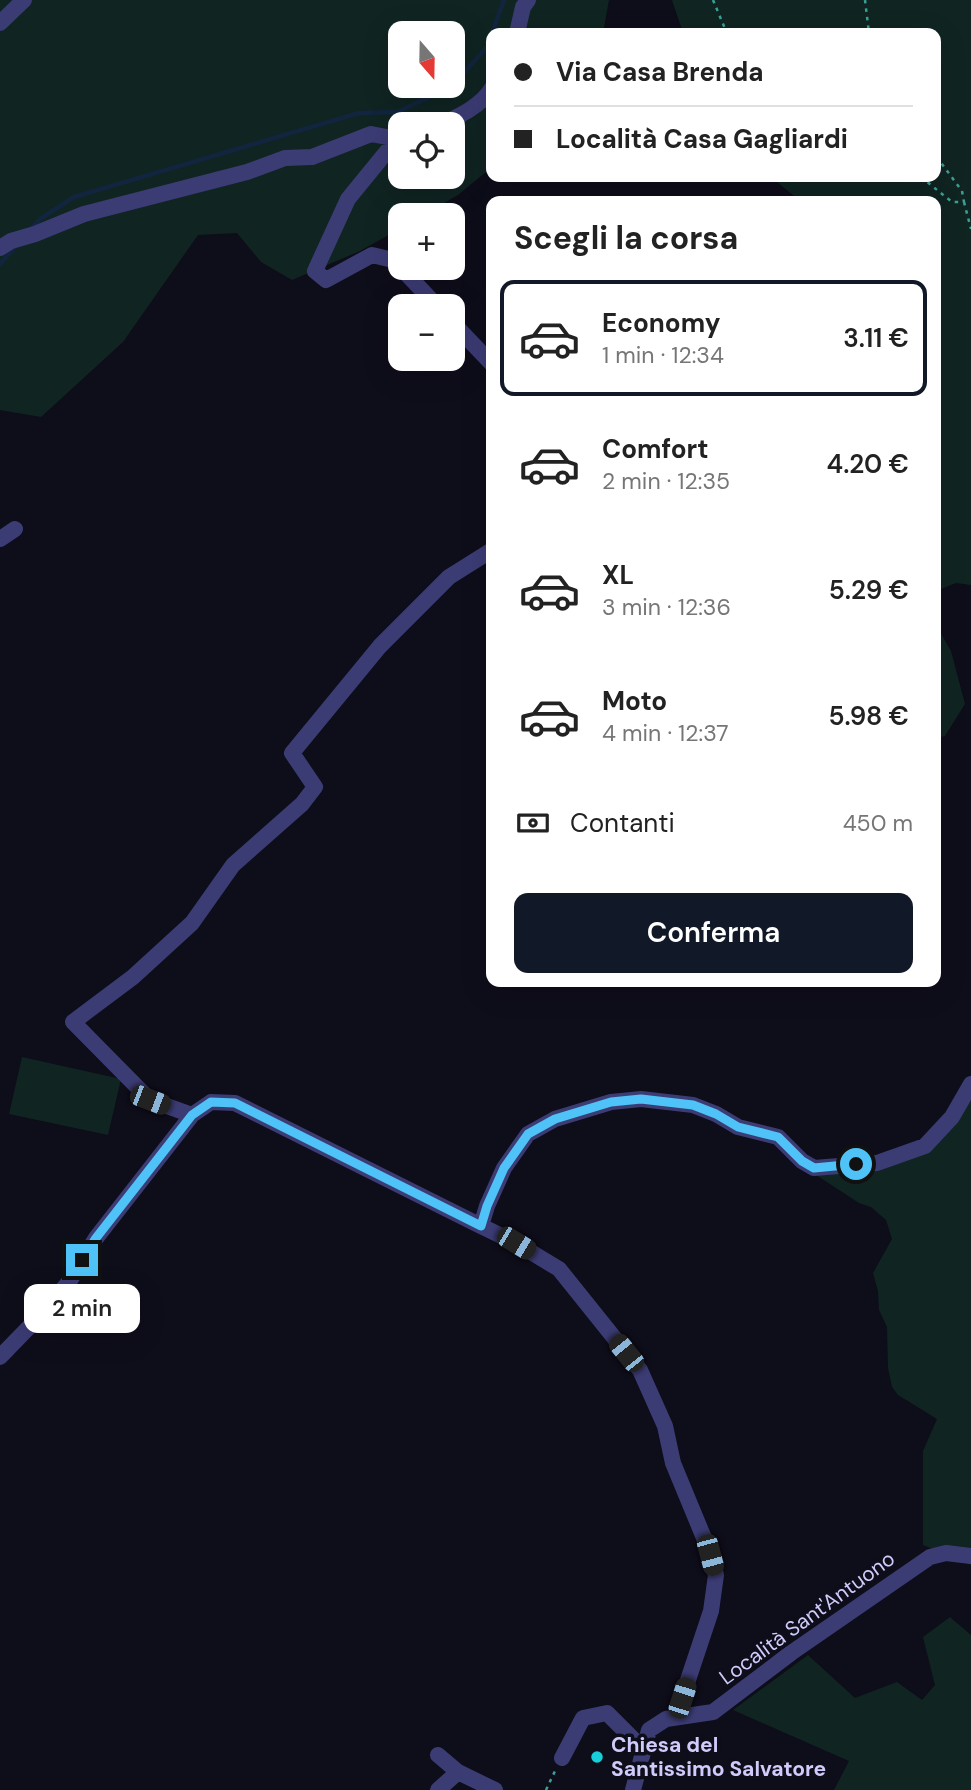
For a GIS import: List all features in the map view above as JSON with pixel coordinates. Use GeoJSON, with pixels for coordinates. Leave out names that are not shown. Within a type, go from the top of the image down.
{"type":"FeatureCollection","features":[{"type":"Feature","properties":{"kind":"street"},"geometry":{"type":"LineString","coordinates":[[0,23],[24,0]]}},
{"type":"Feature","properties":{"kind":"street"},"geometry":{"type":"LineString","coordinates":[[518,28],[523,7],[528,0]]}},
{"type":"Feature","properties":{"kind":"street"},"geometry":{"type":"LineString","coordinates":[[464,112],[486,98]]}},
{"type":"Feature","properties":{"kind":"street"},"geometry":{"type":"LineString","coordinates":[[6,244],[84,214],[247,172],[285,159],[312,157],[371,134],[388,137]]}},
{"type":"Feature","properties":{"kind":"street"},"geometry":{"type":"LineString","coordinates":[[388,152],[348,199],[315,271],[326,280],[372,255],[388,259]]}},
{"type":"Feature","properties":{"kind":"street"},"geometry":{"type":"LineString","coordinates":[[412,280],[426,294]]}},
{"type":"Feature","properties":{"kind":"street"},"geometry":{"type":"LineString","coordinates":[[465,335],[486,357]]}},
{"type":"Feature","properties":{"kind":"street"},"geometry":{"type":"LineString","coordinates":[[0,539],[15,529]]}},
{"type":"Feature","properties":{"kind":"street"},"geometry":{"type":"LineString","coordinates":[[192,1115],[150,1100],[73,1022],[133,977],[191,923],[233,865],[302,804],[315,787],[292,753],[390,636],[449,577],[486,554]]}},
{"type":"Feature","properties":{"kind":"street"},"geometry":{"type":"LineString","coordinates":[[481,1226],[504,1168],[528,1134],[555,1119],[611,1102],[641,1099],[693,1105],[738,1127],[778,1137],[802,1161],[814,1168],[877,1163],[925,1146],[952,1117],[971,1084]]}},
{"type":"Feature","properties":{"kind":"street"},"geometry":{"type":"LineString","coordinates":[[0,1357],[69,1282],[96,1238],[192,1115],[211,1102],[235,1103],[516,1243],[559,1269],[640,1370],[666,1426],[673,1463],[710,1555],[716,1575],[711,1611],[677,1717]]}},
{"type":"Feature","properties":{"kind":"street","name":"Località Sant'Antuono"},"geometry":{"type":"LineString","coordinates":[[644,1750],[649,1730],[666,1719],[713,1712],[791,1653],[930,1557],[946,1553],[971,1556]]}},
{"type":"Feature","properties":{"kind":"street"},"geometry":{"type":"LineString","coordinates":[[562,1758],[583,1718],[607,1713],[644,1750],[633,1790]]}},
{"type":"Feature","properties":{"kind":"street"},"geometry":{"type":"LineString","coordinates":[[438,1755],[458,1772],[495,1790]]}},
{"type":"Feature","properties":{"kind":"street"},"geometry":{"type":"LineString","coordinates":[[438,1790],[458,1772]]}},
{"type":"Feature","properties":{"kind":"path"},"geometry":{"type":"LineString","coordinates":[[713,0],[725,28]]}},
{"type":"Feature","properties":{"kind":"path"},"geometry":{"type":"LineString","coordinates":[[864,0],[868,28]]}},
{"type":"Feature","properties":{"kind":"path"},"geometry":{"type":"LineString","coordinates":[[941,163],[962,191],[971,229]]}},
{"type":"Feature","properties":{"kind":"path"},"geometry":{"type":"LineString","coordinates":[[927,182],[952,202],[964,202]]}},
{"type":"Feature","properties":{"kind":"path"},"geometry":{"type":"LineString","coordinates":[[546,1790],[562,1758]]}},
{"type":"Feature","properties":{"kind":"green space"},"geometry":{"type":"Polygon","coordinates":[[[0,0],[609,0],[604,28],[486,28],[486,172],[458,195],[444,203],[388,203],[388,235],[360,251],[292,280],[261,262],[237,233],[198,235],[123,342],[41,417],[0,410],[0,0]]]}},
{"type":"Feature","properties":{"kind":"green space"},"geometry":{"type":"Polygon","coordinates":[[[672,0],[971,0],[971,585],[956,583],[941,589],[941,196],[794,196],[777,182],[941,182],[941,28],[681,28],[672,0]]]}},
{"type":"Feature","properties":{"kind":"green space"},"geometry":{"type":"Polygon","coordinates":[[[941,634],[951,651],[965,704],[945,736],[941,737],[941,634]]]}},
{"type":"Feature","properties":{"kind":"green space"},"geometry":{"type":"Polygon","coordinates":[[[22,1057],[121,1079],[108,1135],[9,1114],[22,1057]]]}},
{"type":"Feature","properties":{"kind":"green space"},"geometry":{"type":"Polygon","coordinates":[[[971,1100],[971,1565],[923,1545],[923,1451],[937,1419],[898,1395],[892,1387],[888,1368],[887,1327],[879,1310],[873,1273],[892,1239],[886,1220],[871,1207],[859,1203],[813,1173],[925,1153],[971,1100]]]}},
{"type":"Feature","properties":{"kind":"green space"},"geometry":{"type":"Polygon","coordinates":[[[950,1617],[971,1635],[971,1790],[834,1790],[849,1761],[733,1710],[808,1655],[855,1698],[897,1682],[922,1700],[935,1685],[923,1637],[950,1617]]]}},
{"type":"Feature","properties":{"kind":"waterway"},"geometry":{"type":"LineString","coordinates":[[494,28],[504,0]]}},
{"type":"Feature","properties":{"kind":"waterway"},"geometry":{"type":"LineString","coordinates":[[466,70],[486,48]]}},
{"type":"Feature","properties":{"kind":"waterway"},"geometry":{"type":"LineString","coordinates":[[31,229],[40,219],[74,197],[359,113],[397,112],[427,98]]}},
{"type":"Feature","properties":{"kind":"waterway"},"geometry":{"type":"LineString","coordinates":[[0,264],[16,246]]}},
{"type":"Feature","properties":{"kind":"place","name":"Chiesa del Santissimo Salvatore"},"geometry":{"type":"Point","coordinates":[597,1757]}},
{"type":"Feature","properties":{"kind":"route"},"geometry":{"type":"LineString","coordinates":[[82,1260],[96,1238],[192,1115],[211,1102],[235,1103],[481,1226],[504,1168],[528,1134],[555,1119],[611,1102],[641,1099],[693,1105],[738,1127],[778,1137],[802,1161],[814,1168],[856,1164]]}}]}
